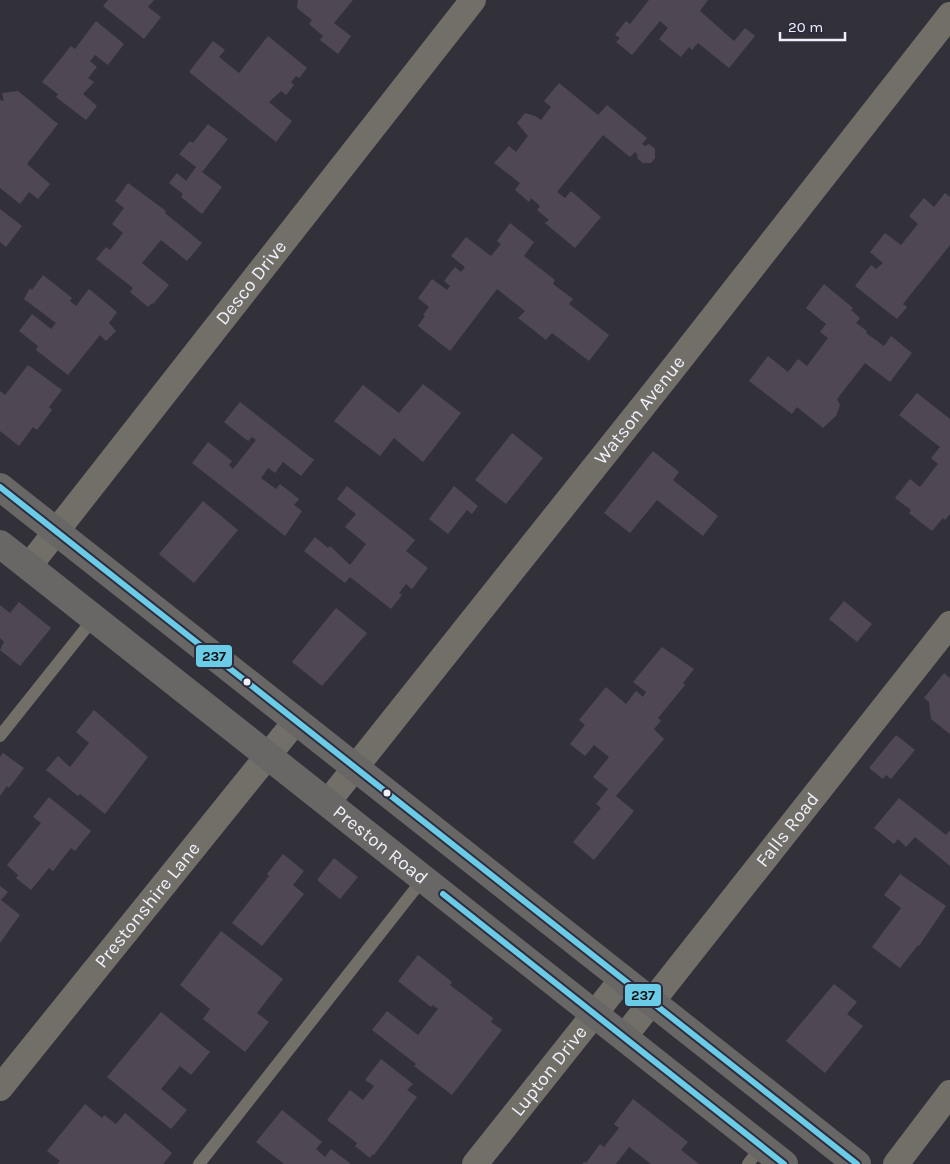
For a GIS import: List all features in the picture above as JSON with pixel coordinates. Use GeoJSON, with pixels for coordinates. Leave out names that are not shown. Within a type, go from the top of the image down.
{"type":"FeatureCollection","features":[{"type":"Feature","properties":{"kind":"main road"},"geometry":{"type":"LineString","coordinates":[[0,487],[856,1164]]}},
{"type":"Feature","properties":{"kind":"main road","name":"Preston Road"},"geometry":{"type":"LineString","coordinates":[[0,544],[624,1036],[755,1155],[784,1164]]}},
{"type":"Feature","properties":{"kind":"street","name":"Desco Drive"},"geometry":{"type":"LineString","coordinates":[[28,566],[473,0]]}},
{"type":"Feature","properties":{"kind":"street","name":"Watson Avenue"},"geometry":{"type":"LineString","coordinates":[[327,803],[950,15]]}},
{"type":"Feature","properties":{"kind":"street","name":"Falls Road"},"geometry":{"type":"LineString","coordinates":[[624,1036],[950,624]]}},
{"type":"Feature","properties":{"kind":"street","name":"Prestonshire Lane"},"geometry":{"type":"LineString","coordinates":[[0,1088],[295,722]]}},
{"type":"Feature","properties":{"kind":"street","name":"Lupton Drive"},"geometry":{"type":"LineString","coordinates":[[475,1164],[622,978]]}},
{"type":"Feature","properties":{"kind":"street"},"geometry":{"type":"LineString","coordinates":[[896,1164],[950,1093]]}},
{"type":"Feature","properties":{"kind":"lane"},"geometry":{"type":"LineString","coordinates":[[0,736],[94,618]]}},
{"type":"Feature","properties":{"kind":"lane"},"geometry":{"type":"LineString","coordinates":[[199,1164],[423,879]]}},
{"type":"Feature","properties":{"kind":"building"},"geometry":{"type":"Polygon","coordinates":[[[108,0],[154,0],[148,7],[161,17],[144,39],[103,6],[108,0]]]}},
{"type":"Feature","properties":{"kind":"building"},"geometry":{"type":"Polygon","coordinates":[[[298,0],[353,0],[334,23],[351,36],[338,54],[320,40],[323,36],[309,24],[312,20],[297,8],[298,0]]]}},
{"type":"Feature","properties":{"kind":"building"},"geometry":{"type":"Polygon","coordinates":[[[649,0],[708,0],[700,11],[734,41],[745,28],[755,36],[729,68],[698,43],[692,50],[689,47],[681,57],[659,39],[668,28],[660,21],[632,55],[616,42],[620,38],[615,35],[626,21],[630,24],[649,0]]]}},
{"type":"Feature","properties":{"kind":"building"},"geometry":{"type":"Polygon","coordinates":[[[96,21],[124,44],[108,65],[95,55],[90,61],[97,67],[88,78],[94,82],[83,94],[97,106],[86,120],[56,97],[58,94],[42,82],[71,46],[75,49],[96,21]]]}},
{"type":"Feature","properties":{"kind":"building"},"geometry":{"type":"Polygon","coordinates":[[[268,36],[307,68],[299,78],[296,76],[291,82],[294,85],[286,95],[281,91],[269,102],[292,121],[276,142],[189,72],[213,41],[225,50],[219,57],[239,73],[268,36]]]}},
{"type":"Feature","properties":{"kind":"building"},"geometry":{"type":"Polygon","coordinates":[[[559,83],[598,115],[607,105],[647,138],[642,144],[645,146],[649,144],[655,149],[655,158],[651,163],[643,163],[638,159],[635,152],[630,157],[603,135],[557,192],[565,198],[571,191],[601,217],[575,248],[545,223],[549,220],[537,210],[540,206],[531,198],[529,202],[515,190],[520,183],[494,163],[509,146],[516,152],[528,136],[517,123],[525,113],[541,120],[551,107],[544,101],[559,83]]]}},
{"type":"Feature","properties":{"kind":"building"},"geometry":{"type":"Polygon","coordinates":[[[18,91],[58,124],[27,164],[50,184],[38,199],[29,192],[20,204],[0,188],[0,100],[4,101],[2,93],[18,91]]]}},
{"type":"Feature","properties":{"kind":"building"},"geometry":{"type":"Polygon","coordinates":[[[208,124],[228,139],[202,172],[222,187],[202,214],[181,197],[183,194],[169,183],[177,173],[186,181],[196,167],[179,154],[190,141],[193,143],[208,124]]]}},
{"type":"Feature","properties":{"kind":"building"},"geometry":{"type":"Polygon","coordinates":[[[128,183],[166,211],[165,213],[202,243],[187,261],[161,240],[142,263],[169,285],[153,304],[148,307],[130,292],[133,288],[96,259],[106,247],[110,250],[123,233],[112,224],[124,208],[115,201],[128,183]]]}},
{"type":"Feature","properties":{"kind":"building"},"geometry":{"type":"Polygon","coordinates":[[[945,193],[950,197],[950,245],[903,304],[907,307],[897,319],[855,286],[871,265],[876,269],[883,263],[870,252],[885,233],[901,245],[918,224],[909,216],[924,198],[934,207],[945,193]]]}},
{"type":"Feature","properties":{"kind":"building"},"geometry":{"type":"Polygon","coordinates":[[[0,209],[22,226],[6,247],[0,242],[0,209]]]}},
{"type":"Feature","properties":{"kind":"building"},"geometry":{"type":"Polygon","coordinates":[[[510,223],[534,242],[524,256],[555,280],[553,284],[573,299],[569,304],[609,335],[589,361],[552,333],[546,340],[518,318],[525,311],[497,289],[450,351],[418,326],[429,307],[418,298],[432,279],[447,290],[450,286],[444,281],[455,267],[461,272],[465,267],[451,256],[466,237],[491,256],[501,244],[497,241],[510,223]]]}},
{"type":"Feature","properties":{"kind":"building"},"geometry":{"type":"Polygon","coordinates":[[[43,275],[72,298],[70,301],[76,306],[89,289],[117,312],[109,323],[116,331],[106,341],[100,335],[68,375],[36,350],[38,346],[19,331],[32,314],[51,329],[56,323],[24,299],[30,288],[32,290],[43,275]]]}},
{"type":"Feature","properties":{"kind":"building"},"geometry":{"type":"Polygon","coordinates":[[[824,284],[853,308],[851,310],[860,318],[856,323],[867,331],[866,333],[884,346],[891,336],[912,353],[890,382],[865,363],[837,399],[840,405],[836,416],[823,428],[797,407],[792,414],[749,381],[768,356],[788,372],[798,359],[807,366],[828,338],[820,332],[826,324],[806,308],[824,284]]]}},
{"type":"Feature","properties":{"kind":"building"},"geometry":{"type":"Polygon","coordinates":[[[28,365],[62,390],[49,407],[52,410],[37,430],[33,427],[19,446],[0,431],[0,391],[5,395],[28,365]]]}},
{"type":"Feature","properties":{"kind":"building"},"geometry":{"type":"Polygon","coordinates":[[[423,384],[461,413],[423,462],[394,438],[380,456],[334,421],[363,385],[399,413],[423,384]]]}},
{"type":"Feature","properties":{"kind":"building"},"geometry":{"type":"Polygon","coordinates":[[[917,393],[950,419],[950,514],[945,520],[943,518],[932,531],[909,513],[911,510],[895,498],[910,479],[920,487],[938,464],[931,458],[940,447],[899,415],[917,393]]]}},
{"type":"Feature","properties":{"kind":"building"},"geometry":{"type":"Polygon","coordinates":[[[240,402],[314,460],[301,476],[283,462],[275,473],[268,468],[261,478],[276,489],[280,484],[299,499],[294,505],[302,511],[285,536],[192,463],[208,442],[232,461],[229,465],[233,469],[256,440],[252,437],[248,441],[224,422],[240,402]]]}},
{"type":"Feature","properties":{"kind":"building"},"geometry":{"type":"Polygon","coordinates":[[[512,433],[543,458],[506,504],[475,480],[512,433]]]}},
{"type":"Feature","properties":{"kind":"building"},"geometry":{"type":"Polygon","coordinates":[[[653,451],[679,472],[673,480],[718,516],[703,536],[657,500],[630,533],[604,513],[653,451]]]}},
{"type":"Feature","properties":{"kind":"building"},"geometry":{"type":"Polygon","coordinates":[[[347,486],[415,540],[406,551],[428,568],[412,589],[406,584],[399,593],[402,595],[391,609],[350,577],[345,583],[304,551],[315,537],[328,548],[330,546],[350,565],[366,544],[345,527],[356,514],[337,499],[347,486]]]}},
{"type":"Feature","properties":{"kind":"building"},"geometry":{"type":"Polygon","coordinates":[[[454,486],[478,506],[472,514],[467,510],[448,534],[429,519],[454,486]]]}},
{"type":"Feature","properties":{"kind":"building"},"geometry":{"type":"Polygon","coordinates":[[[203,501],[238,530],[194,583],[159,554],[203,501]]]}},
{"type":"Feature","properties":{"kind":"building"},"geometry":{"type":"Polygon","coordinates":[[[844,601],[872,624],[857,642],[829,619],[844,601]]]}},
{"type":"Feature","properties":{"kind":"building"},"geometry":{"type":"Polygon","coordinates":[[[19,602],[51,628],[20,666],[0,650],[4,642],[0,638],[0,605],[10,613],[19,602]]]}},
{"type":"Feature","properties":{"kind":"building"},"geometry":{"type":"Polygon","coordinates":[[[336,608],[367,633],[322,686],[292,662],[336,608]]]}},
{"type":"Feature","properties":{"kind":"building"},"geometry":{"type":"Polygon","coordinates":[[[662,647],[694,669],[683,683],[685,685],[658,718],[661,721],[654,729],[664,739],[616,796],[634,811],[594,860],[573,842],[601,808],[596,804],[608,789],[593,777],[609,757],[594,745],[585,756],[570,744],[585,725],[579,720],[606,687],[626,704],[636,691],[643,697],[646,692],[633,682],[662,647]]]}},
{"type":"Feature","properties":{"kind":"building"},"geometry":{"type":"Polygon","coordinates":[[[944,673],[950,678],[950,734],[931,719],[929,702],[924,698],[944,673]]]}},
{"type":"Feature","properties":{"kind":"building"},"geometry":{"type":"Polygon","coordinates":[[[94,710],[148,757],[105,814],[80,794],[78,796],[46,770],[58,756],[70,767],[89,743],[76,732],[94,710]]]}},
{"type":"Feature","properties":{"kind":"building"},"geometry":{"type":"Polygon","coordinates":[[[896,735],[915,750],[891,779],[886,775],[883,779],[869,768],[896,735]]]}},
{"type":"Feature","properties":{"kind":"building"},"geometry":{"type":"Polygon","coordinates":[[[3,753],[24,768],[9,788],[7,786],[0,796],[0,757],[3,753]]]}},
{"type":"Feature","properties":{"kind":"building"},"geometry":{"type":"Polygon","coordinates":[[[49,797],[91,831],[75,851],[71,848],[53,871],[49,868],[31,890],[16,878],[18,875],[7,865],[41,823],[33,817],[49,797]]]}},
{"type":"Feature","properties":{"kind":"building"},"geometry":{"type":"Polygon","coordinates":[[[899,798],[946,835],[950,830],[950,866],[915,837],[906,847],[898,839],[894,844],[874,828],[899,798]]]}},
{"type":"Feature","properties":{"kind":"building"},"geometry":{"type":"Polygon","coordinates":[[[283,854],[304,871],[293,885],[304,894],[262,946],[232,923],[269,876],[267,874],[283,854]]]}},
{"type":"Feature","properties":{"kind":"building"},"geometry":{"type":"Polygon","coordinates":[[[334,858],[358,877],[340,899],[317,880],[334,858]]]}},
{"type":"Feature","properties":{"kind":"building"},"geometry":{"type":"Polygon","coordinates":[[[900,874],[946,906],[919,946],[900,968],[872,947],[901,908],[884,895],[900,874]]]}},
{"type":"Feature","properties":{"kind":"building"},"geometry":{"type":"Polygon","coordinates":[[[0,886],[8,892],[1,900],[20,915],[0,943],[0,886]]]}},
{"type":"Feature","properties":{"kind":"building"},"geometry":{"type":"Polygon","coordinates":[[[221,931],[283,979],[257,1013],[269,1022],[245,1052],[203,1019],[210,1009],[180,985],[221,931]]]}},
{"type":"Feature","properties":{"kind":"building"},"geometry":{"type":"Polygon","coordinates":[[[418,955],[452,982],[450,985],[493,1018],[491,1022],[502,1030],[452,1095],[372,1030],[387,1011],[418,1035],[438,1009],[433,1005],[431,1007],[398,981],[418,955]]]}},
{"type":"Feature","properties":{"kind":"building"},"geometry":{"type":"Polygon","coordinates":[[[834,984],[857,1002],[847,1014],[863,1026],[825,1073],[786,1041],[834,984]]]}},
{"type":"Feature","properties":{"kind":"building"},"geometry":{"type":"Polygon","coordinates":[[[161,1012],[210,1052],[191,1075],[180,1066],[161,1089],[187,1110],[171,1129],[107,1077],[161,1012]]]}},
{"type":"Feature","properties":{"kind":"building"},"geometry":{"type":"Polygon","coordinates":[[[381,1059],[413,1084],[407,1090],[417,1097],[370,1158],[355,1146],[357,1143],[327,1120],[350,1090],[363,1100],[374,1086],[365,1080],[381,1059]]]}},
{"type":"Feature","properties":{"kind":"building"},"geometry":{"type":"Polygon","coordinates":[[[633,1099],[688,1142],[681,1150],[699,1164],[651,1164],[629,1147],[616,1164],[582,1164],[586,1163],[600,1144],[604,1147],[619,1128],[614,1124],[633,1099]]]}},
{"type":"Feature","properties":{"kind":"building"},"geometry":{"type":"Polygon","coordinates":[[[85,1104],[102,1118],[104,1115],[116,1124],[125,1113],[172,1153],[163,1164],[57,1164],[60,1161],[47,1151],[85,1104]]]}},
{"type":"Feature","properties":{"kind":"building"},"geometry":{"type":"Polygon","coordinates":[[[282,1110],[322,1142],[316,1149],[325,1157],[331,1149],[351,1164],[284,1164],[256,1142],[282,1110]]]}},
{"type":"Feature","properties":{"kind":"transit line","name":"237"},"geometry":{"type":"LineString","coordinates":[[0,487],[857,1164]]}},
{"type":"Feature","properties":{"kind":"transit line","name":"237"},"geometry":{"type":"LineString","coordinates":[[443,894],[784,1164]]}}]}
